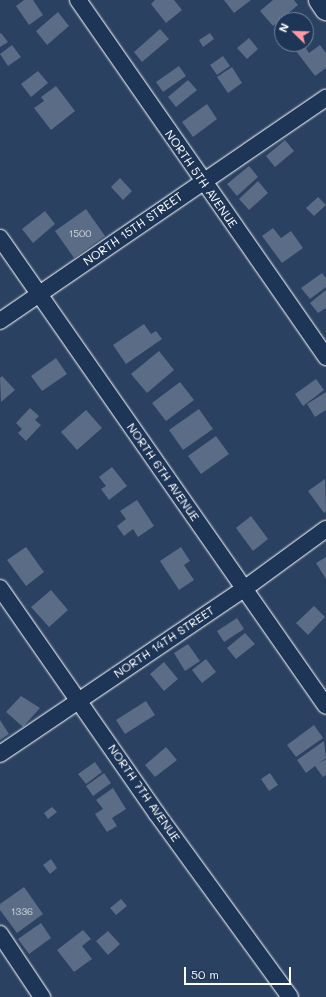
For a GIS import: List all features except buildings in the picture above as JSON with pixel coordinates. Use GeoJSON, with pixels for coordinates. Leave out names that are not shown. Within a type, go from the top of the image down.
{"type":"FeatureCollection","features":[{"type":"Feature","properties":{"kind":"main road"},"geometry":{"type":"LineString","coordinates":[[320,0],[326,9]]}},
{"type":"Feature","properties":{"kind":"street","name":"NORTH 5TH AVENUE"},"geometry":{"type":"LineString","coordinates":[[78,0],[202,182],[326,357]]}},
{"type":"Feature","properties":{"kind":"street","name":"NORTH 15TH STREET"},"geometry":{"type":"LineString","coordinates":[[0,321],[326,98]]}},
{"type":"Feature","properties":{"kind":"street","name":"NORTH 6TH AVENUE"},"geometry":{"type":"LineString","coordinates":[[0,238],[326,706]]}},
{"type":"Feature","properties":{"kind":"street","name":"NORTH 14TH STREET"},"geometry":{"type":"LineString","coordinates":[[0,754],[244,588],[326,529]]}},
{"type":"Feature","properties":{"kind":"street","name":"NORTH 7TH AVENUE"},"geometry":{"type":"LineString","coordinates":[[0,588],[290,997]]}},
{"type":"Feature","properties":{"kind":"street"},"geometry":{"type":"LineString","coordinates":[[0,934],[42,997]]}}]}
